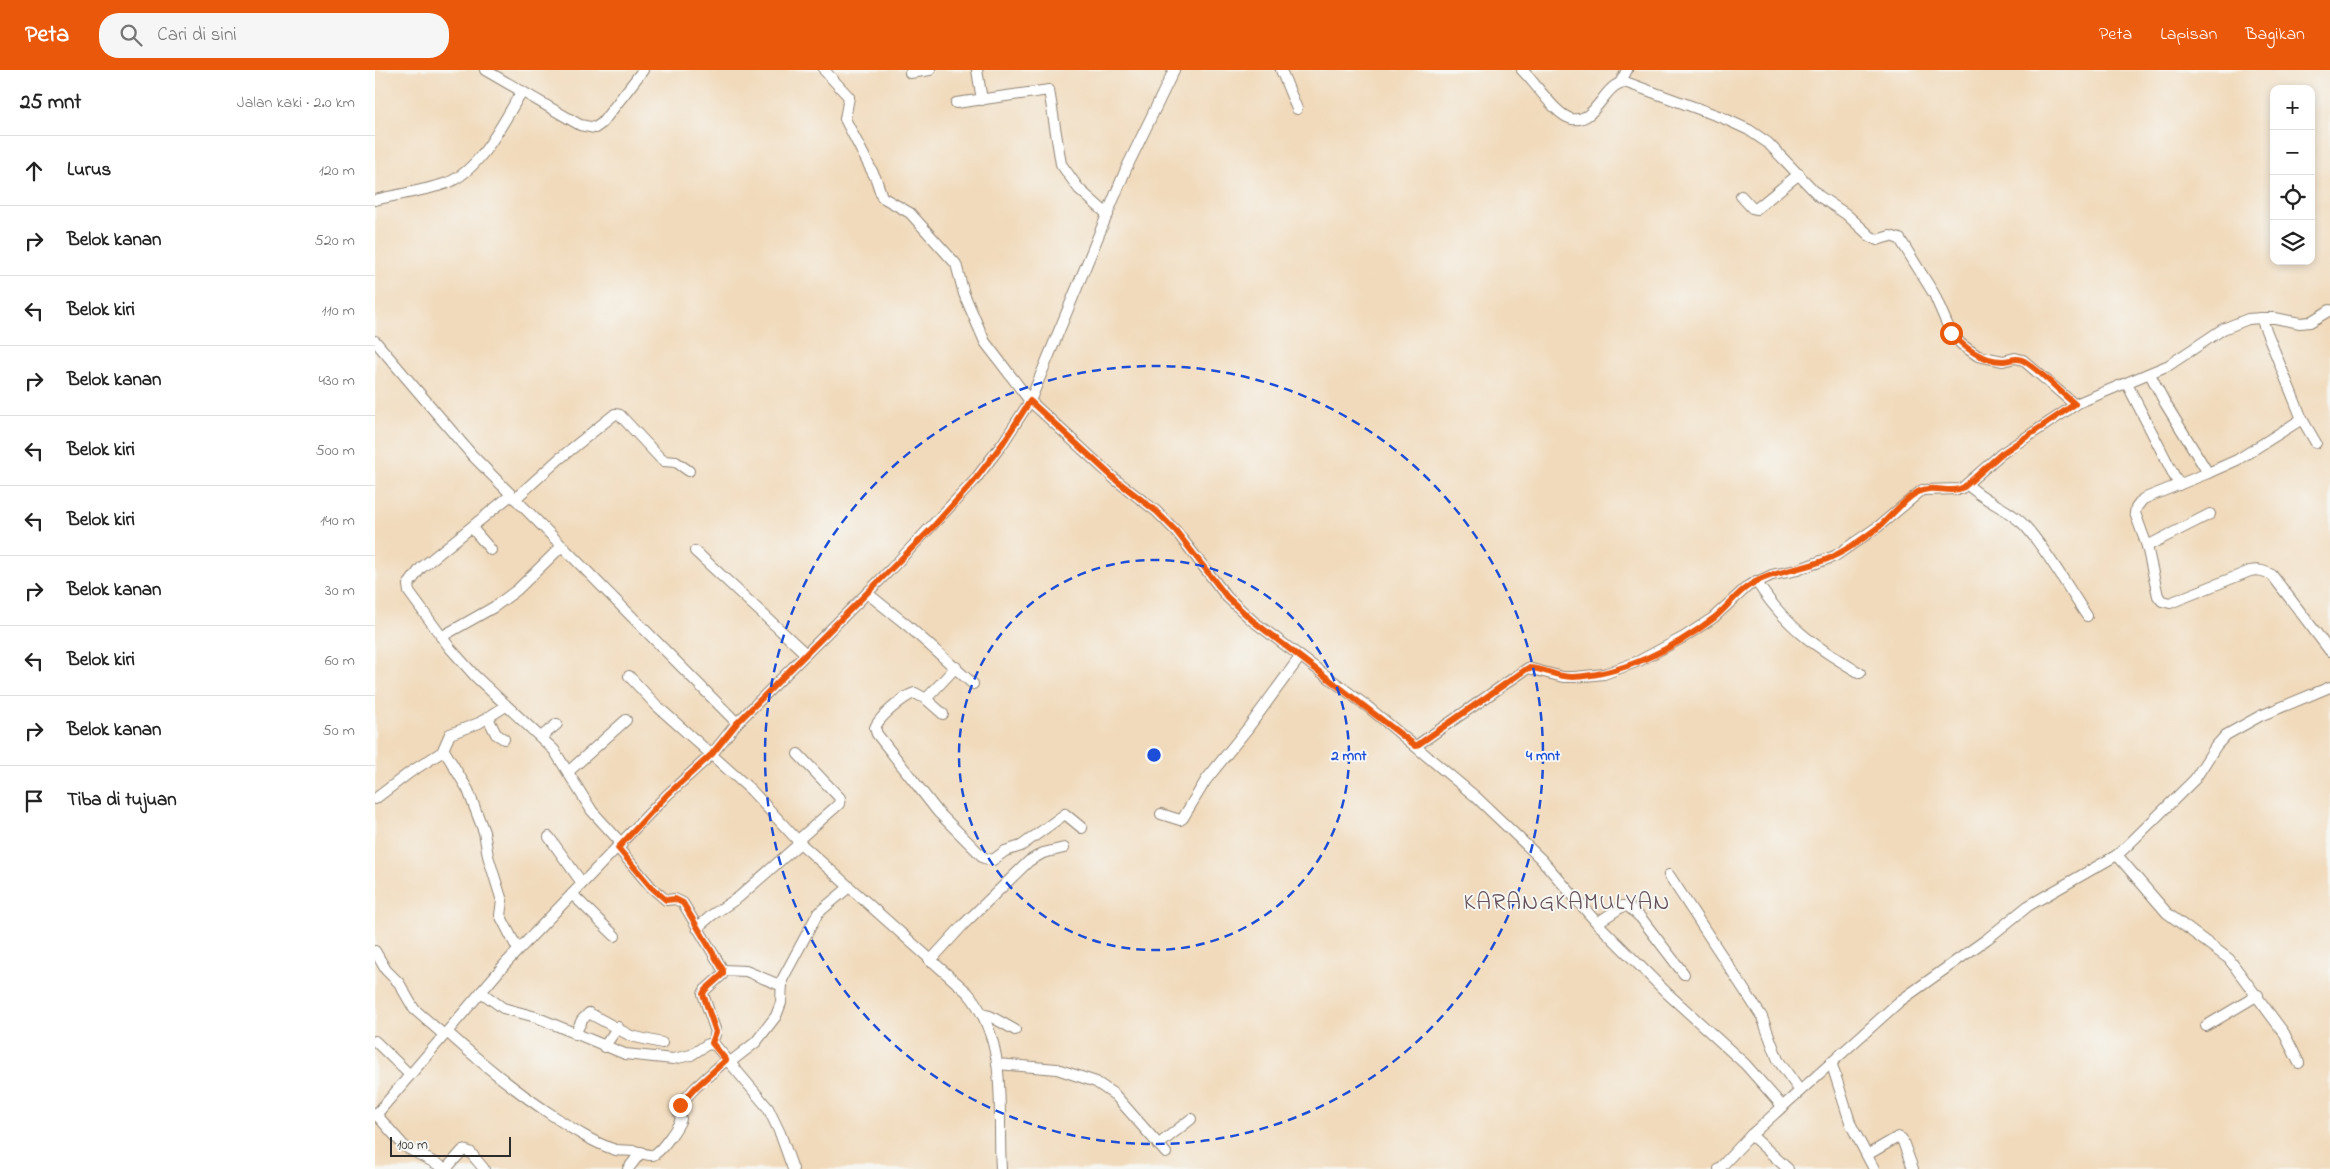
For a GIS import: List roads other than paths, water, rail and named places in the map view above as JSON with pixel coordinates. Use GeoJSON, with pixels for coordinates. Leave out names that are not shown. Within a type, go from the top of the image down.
{"type":"FeatureCollection","features":[{"type":"Feature","properties":{"kind":"street"},"geometry":{"type":"LineString","coordinates":[[485,70],[581,125],[595,128],[602,123],[643,70]]}},
{"type":"Feature","properties":{"kind":"street"},"geometry":{"type":"LineString","coordinates":[[823,70],[849,97],[845,118],[883,197],[910,213],[956,264],[964,294],[985,342],[1030,401],[1117,481],[1156,511],[1176,531],[1227,597],[1253,621],[1416,746],[1476,797],[1541,860],[1597,923],[1668,994],[1745,1064],[1783,1107]]}},
{"type":"Feature","properties":{"kind":"street"},"geometry":{"type":"LineString","coordinates":[[909,73],[930,70]]}},
{"type":"Feature","properties":{"kind":"street"},"geometry":{"type":"LineString","coordinates":[[977,70],[982,100]]}},
{"type":"Feature","properties":{"kind":"street"},"geometry":{"type":"LineString","coordinates":[[484,1169],[469,1152],[463,1150],[446,1169],[404,1146],[375,1114],[518,950],[667,795],[712,754],[737,723],[867,593],[974,481],[1003,443],[1030,401],[1126,169],[1174,70]]}},
{"type":"Feature","properties":{"kind":"street"},"geometry":{"type":"LineString","coordinates":[[1281,70],[1297,109]]}},
{"type":"Feature","properties":{"kind":"street"},"geometry":{"type":"LineString","coordinates":[[1522,70],[1532,79],[1557,110],[1571,119],[1580,119],[1591,112],[1611,89],[1620,82],[1627,70]]}},
{"type":"Feature","properties":{"kind":"street"},"geometry":{"type":"LineString","coordinates":[[1620,82],[1630,83],[1661,97],[1721,116],[1768,142],[1819,196],[1846,214],[1869,236],[1877,240],[1890,236],[1900,239],[1934,294],[1951,333],[1961,344],[1978,356],[2003,361],[2015,358],[2023,360],[2075,404]]}},
{"type":"Feature","properties":{"kind":"street"},"geometry":{"type":"LineString","coordinates":[[375,200],[448,182],[462,174],[475,164],[522,90]]}},
{"type":"Feature","properties":{"kind":"street"},"geometry":{"type":"LineString","coordinates":[[956,103],[1049,90],[1061,164],[1079,189],[1108,215]]}},
{"type":"Feature","properties":{"kind":"street"},"geometry":{"type":"LineString","coordinates":[[1741,196],[1752,208],[1756,209],[1799,174]]}},
{"type":"Feature","properties":{"kind":"street"},"geometry":{"type":"LineString","coordinates":[[1416,746],[1528,668],[1563,677],[1608,673],[1639,662],[1684,637],[1713,618],[1756,581],[1835,556],[1879,526],[1922,490],[1957,490],[1967,484],[2001,454],[2075,404],[2169,365],[2223,329],[2248,319],[2275,318],[2300,323],[2309,322],[2330,310]]}},
{"type":"Feature","properties":{"kind":"street"},"geometry":{"type":"LineString","coordinates":[[2261,318],[2302,419],[2316,442]]}},
{"type":"Feature","properties":{"kind":"street"},"geometry":{"type":"LineString","coordinates":[[375,341],[472,455],[737,723]]}},
{"type":"Feature","properties":{"kind":"street"},"geometry":{"type":"LineString","coordinates":[[2150,374],[2165,403],[2208,474]]}},
{"type":"Feature","properties":{"kind":"street"},"geometry":{"type":"LineString","coordinates":[[2127,384],[2179,485]]}},
{"type":"Feature","properties":{"kind":"street"},"geometry":{"type":"LineString","coordinates":[[481,992],[503,1008],[536,1017],[604,1047],[625,1054],[673,1058],[691,1055],[712,1043],[716,1032],[703,994],[723,974],[723,970],[683,903],[675,899],[666,900],[651,887],[592,811],[554,750],[475,676],[441,636],[409,592],[408,585],[421,568],[513,497],[615,414],[620,415],[660,458],[676,462],[689,471]]}},
{"type":"Feature","properties":{"kind":"street"},"geometry":{"type":"LineString","coordinates":[[2302,419],[2237,460],[2208,474],[2143,499],[2136,508],[2135,513],[2147,546],[2158,596],[2162,601],[2170,603],[2257,569],[2272,575],[2330,651]]}},
{"type":"Feature","properties":{"kind":"street"},"geometry":{"type":"LineString","coordinates":[[1967,484],[1986,500],[2008,511],[2026,527],[2087,616]]}},
{"type":"Feature","properties":{"kind":"street"},"geometry":{"type":"LineString","coordinates":[[2147,546],[2210,514]]}},
{"type":"Feature","properties":{"kind":"street"},"geometry":{"type":"LineString","coordinates":[[473,528],[491,550]]}},
{"type":"Feature","properties":{"kind":"street"},"geometry":{"type":"LineString","coordinates":[[441,636],[494,607],[517,590],[562,546]]}},
{"type":"Feature","properties":{"kind":"street"},"geometry":{"type":"LineString","coordinates":[[695,551],[806,654]]}},
{"type":"Feature","properties":{"kind":"street"},"geometry":{"type":"LineString","coordinates":[[1756,581],[1781,614],[1815,646],[1860,673]]}},
{"type":"Feature","properties":{"kind":"street"},"geometry":{"type":"LineString","coordinates":[[867,593],[956,667],[973,684]]}},
{"type":"Feature","properties":{"kind":"street"},"geometry":{"type":"LineString","coordinates":[[1161,814],[1180,820],[1183,818],[1206,780],[1248,728],[1300,657]]}},
{"type":"Feature","properties":{"kind":"street"},"geometry":{"type":"LineString","coordinates":[[926,699],[956,667]]}},
{"type":"Feature","properties":{"kind":"street"},"geometry":{"type":"LineString","coordinates":[[629,676],[649,699],[751,790],[799,842],[968,993],[982,1014],[997,1064],[1001,1112],[999,1147],[1001,1169]]}},
{"type":"Feature","properties":{"kind":"street"},"geometry":{"type":"LineString","coordinates":[[1719,1169],[1751,1135],[1899,1002],[1987,939],[2028,906],[2117,854],[2195,779],[2216,746],[2226,736],[2260,716],[2330,687]]}},
{"type":"Feature","properties":{"kind":"street"},"geometry":{"type":"LineString","coordinates":[[943,714],[926,699],[915,693],[909,695],[879,719],[875,728],[877,734],[938,812],[984,858],[993,860],[1005,850],[1016,849],[1065,814],[1082,828]]}},
{"type":"Feature","properties":{"kind":"street"},"geometry":{"type":"LineString","coordinates":[[375,799],[409,772],[444,750],[450,734],[488,718],[506,706]]}},
{"type":"Feature","properties":{"kind":"street"},"geometry":{"type":"LineString","coordinates":[[488,718],[496,734],[504,739]]}},
{"type":"Feature","properties":{"kind":"street"},"geometry":{"type":"LineString","coordinates":[[569,772],[626,720]]}},
{"type":"Feature","properties":{"kind":"street"},"geometry":{"type":"LineString","coordinates":[[541,737],[557,724]]}},
{"type":"Feature","properties":{"kind":"street"},"geometry":{"type":"LineString","coordinates":[[444,750],[468,790],[484,832],[488,856],[502,901],[500,914],[518,950]]}},
{"type":"Feature","properties":{"kind":"street"},"geometry":{"type":"LineString","coordinates":[[697,928],[711,915],[739,897],[839,804],[840,798],[798,754]]}},
{"type":"Feature","properties":{"kind":"street"},"geometry":{"type":"LineString","coordinates":[[549,837],[583,883]]}},
{"type":"Feature","properties":{"kind":"street"},"geometry":{"type":"LineString","coordinates":[[930,961],[963,924],[1021,868],[1043,853],[1064,848]]}},
{"type":"Feature","properties":{"kind":"street"},"geometry":{"type":"LineString","coordinates":[[2117,854],[2167,913],[2229,959],[2284,1032],[2299,1063]]}},
{"type":"Feature","properties":{"kind":"street"},"geometry":{"type":"LineString","coordinates":[[1669,875],[1759,1012],[1778,1060],[1800,1091]]}},
{"type":"Feature","properties":{"kind":"street"},"geometry":{"type":"LineString","coordinates":[[375,951],[384,967],[399,983],[414,1010],[502,1080],[568,1126],[602,1145],[618,1150],[652,1155],[657,1152],[679,1125],[681,1120],[678,1110],[684,1100],[760,1037],[777,1016],[781,1003],[782,980],[818,913],[849,888]]}},
{"type":"Feature","properties":{"kind":"street"},"geometry":{"type":"LineString","coordinates":[[572,894],[615,936]]}},
{"type":"Feature","properties":{"kind":"street"},"geometry":{"type":"LineString","coordinates":[[1597,923],[1623,906],[1629,907],[1641,918],[1685,974]]}},
{"type":"Feature","properties":{"kind":"street"},"geometry":{"type":"LineString","coordinates":[[723,970],[746,971],[782,986]]}},
{"type":"Feature","properties":{"kind":"street"},"geometry":{"type":"LineString","coordinates":[[2206,1026],[2258,995]]}},
{"type":"Feature","properties":{"kind":"street"},"geometry":{"type":"LineString","coordinates":[[575,1034],[582,1020],[589,1012],[641,1039],[661,1043]]}},
{"type":"Feature","properties":{"kind":"street"},"geometry":{"type":"LineString","coordinates":[[982,1014],[995,1018],[1015,1030]]}},
{"type":"Feature","properties":{"kind":"street"},"geometry":{"type":"LineString","coordinates":[[604,1047],[618,1027]]}},
{"type":"Feature","properties":{"kind":"street"},"geometry":{"type":"LineString","coordinates":[[375,1041],[410,1075]]}},
{"type":"Feature","properties":{"kind":"street"},"geometry":{"type":"LineString","coordinates":[[712,1043],[768,1108],[781,1133],[793,1169]]}},
{"type":"Feature","properties":{"kind":"street"},"geometry":{"type":"LineString","coordinates":[[1831,1062],[1851,1125],[1874,1169]]}},
{"type":"Feature","properties":{"kind":"street"},"geometry":{"type":"LineString","coordinates":[[997,1064],[1057,1069],[1096,1082],[1115,1095],[1166,1154]]}},
{"type":"Feature","properties":{"kind":"street"},"geometry":{"type":"LineString","coordinates":[[1158,1145],[1191,1119]]}},
{"type":"Feature","properties":{"kind":"street"},"geometry":{"type":"LineString","coordinates":[[1751,1135],[1788,1169]]}},
{"type":"Feature","properties":{"kind":"street"},"geometry":{"type":"LineString","coordinates":[[1867,1155],[1898,1137],[1902,1139],[1913,1169]]}},
{"type":"Feature","properties":{"kind":"street"},"geometry":{"type":"LineString","coordinates":[[628,1169],[641,1152]]}},
{"type":"Feature","properties":{"kind":"district","name":"KARANGKAMULYAN"},"geometry":{"type":"Point","coordinates":[1567,901]}}]}
